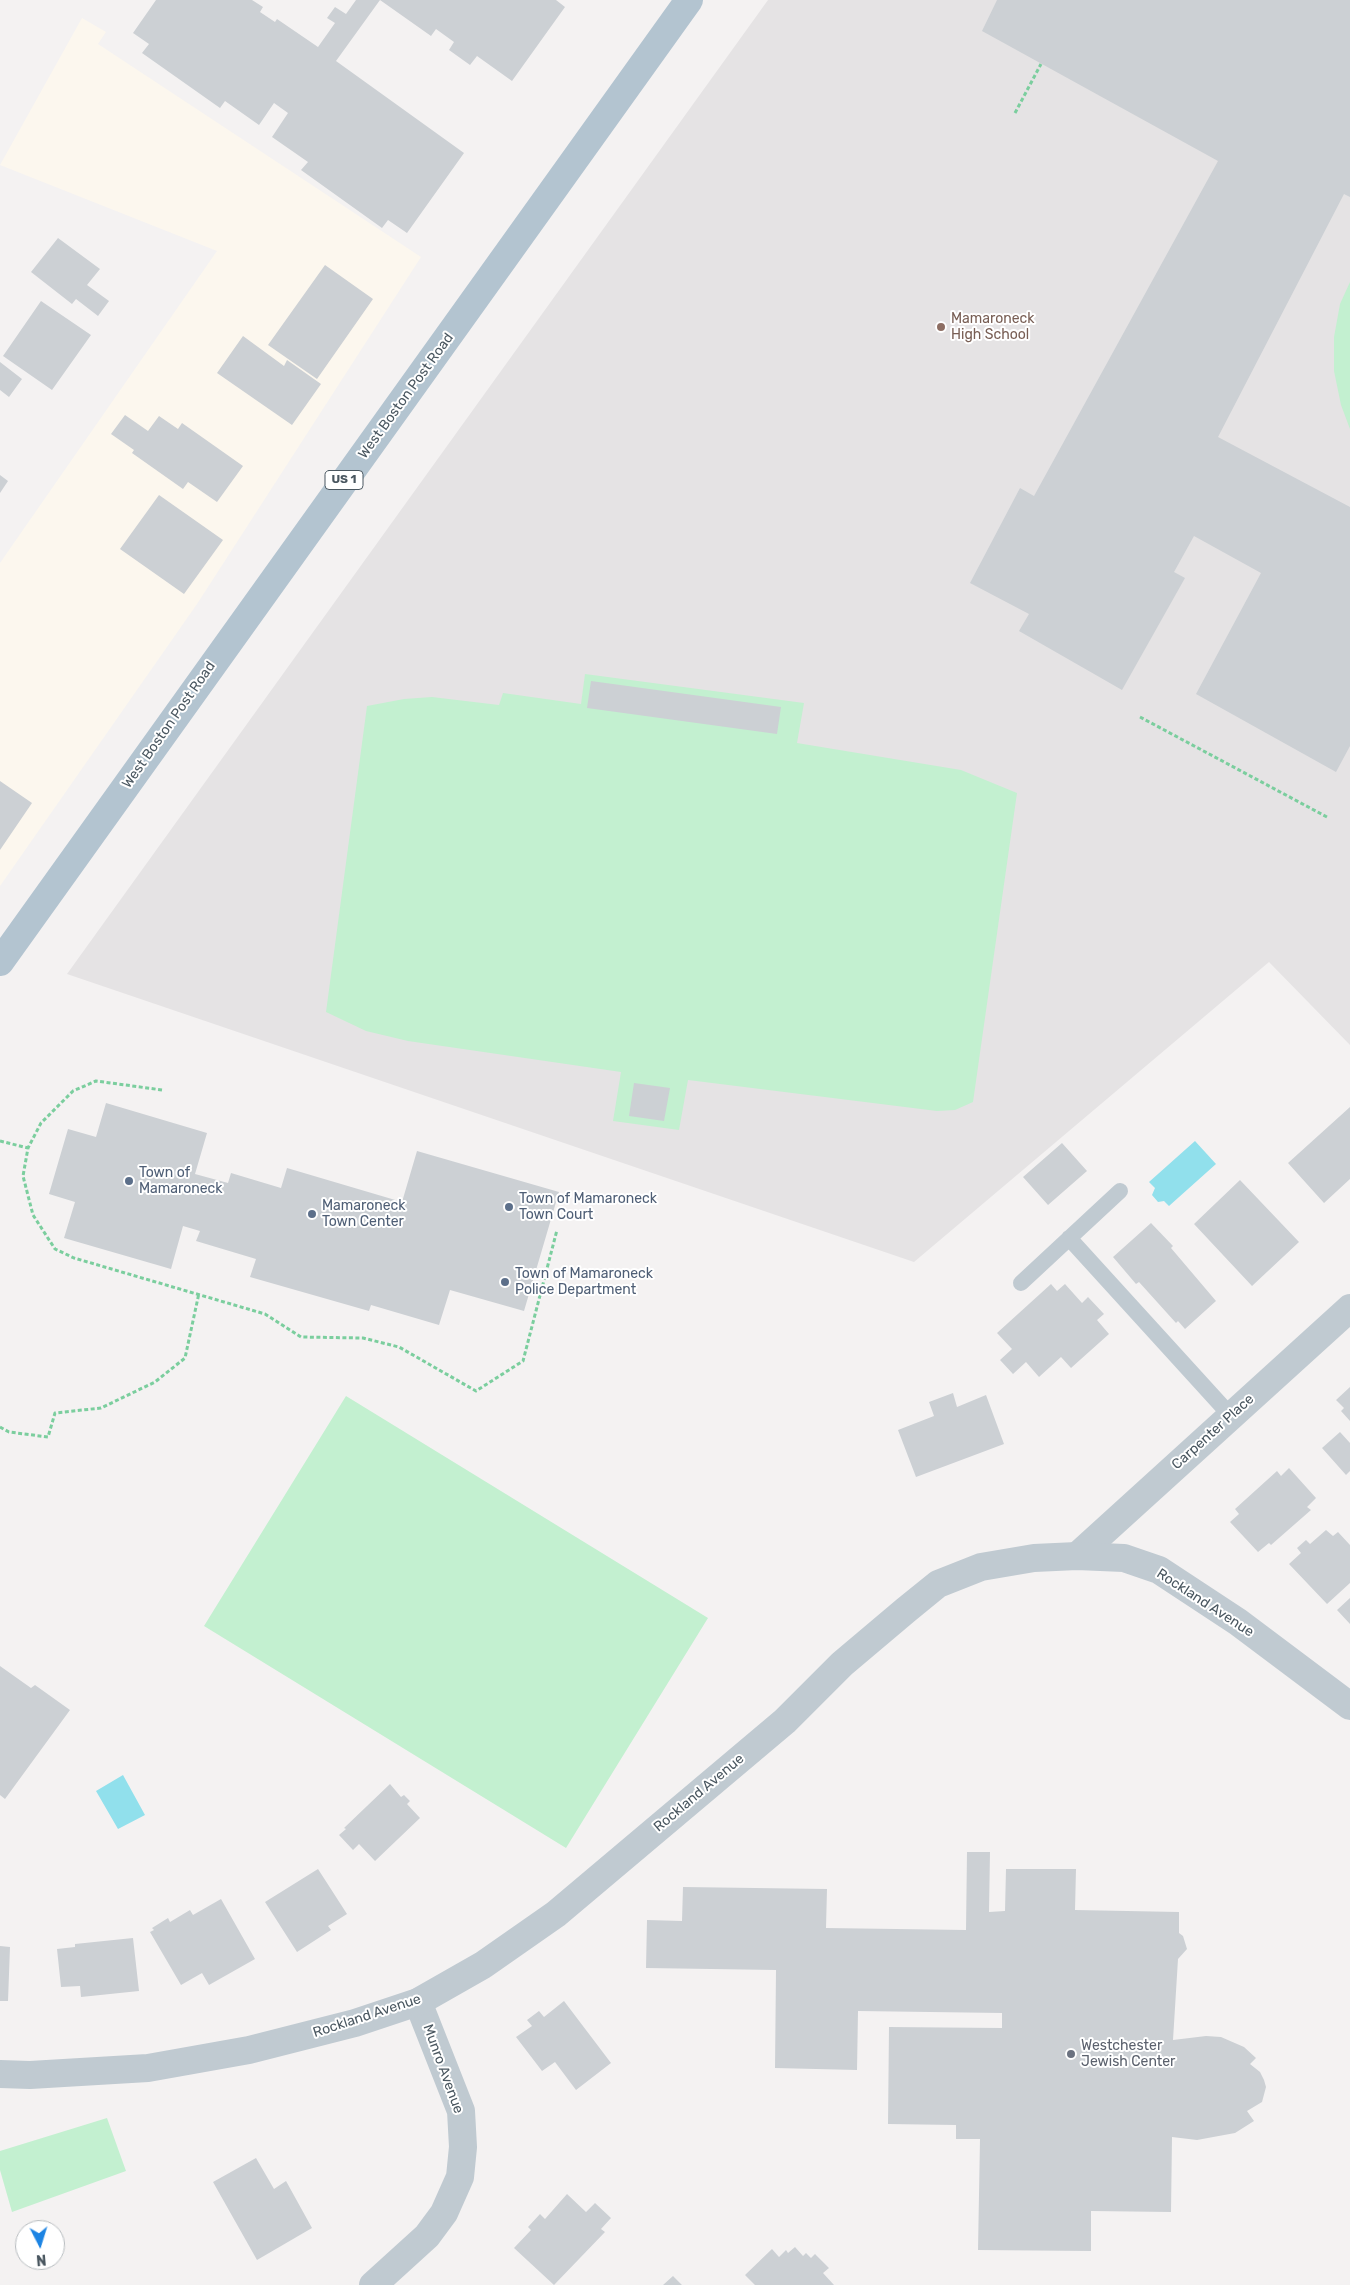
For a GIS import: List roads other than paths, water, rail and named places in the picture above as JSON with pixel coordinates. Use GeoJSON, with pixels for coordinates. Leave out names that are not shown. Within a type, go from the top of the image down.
{"type":"FeatureCollection","features":[{"type":"Feature","properties":{"kind":"main road","name":"West Boston Post Road"},"geometry":{"type":"LineString","coordinates":[[0,962],[688,0]]}},
{"type":"Feature","properties":{"kind":"street","name":"Carpenter Place"},"geometry":{"type":"LineString","coordinates":[[1077,1556],[1350,1308]]}},
{"type":"Feature","properties":{"kind":"street","name":"Rockland Avenue"},"geometry":{"type":"LineString","coordinates":[[0,2074],[30,2075],[148,2068],[249,2050],[355,2022],[418,2002],[482,1965],[556,1914],[785,1720],[842,1664],[938,1584],[981,1567],[1034,1558],[1077,1556],[1124,1558],[1159,1570],[1238,1622],[1350,1706]]}},
{"type":"Feature","properties":{"kind":"street","name":"Munro Avenue"},"geometry":{"type":"LineString","coordinates":[[373,2285],[427,2236],[444,2212],[460,2177],[463,2147],[461,2111],[418,2002]]}},
{"type":"Feature","properties":{"kind":"lane"},"geometry":{"type":"LineString","coordinates":[[1022,1283],[1120,1192]]}},
{"type":"Feature","properties":{"kind":"lane"},"geometry":{"type":"LineString","coordinates":[[1069,1238],[1231,1416]]}},
{"type":"Feature","properties":{"kind":"water"},"geometry":{"type":"Polygon","coordinates":[[[1195,1141],[1216,1164],[1169,1206],[1164,1201],[1158,1202],[1152,1195],[1155,1188],[1149,1182],[1195,1141]]]}},
{"type":"Feature","properties":{"kind":"water"},"geometry":{"type":"Polygon","coordinates":[[[123,1775],[145,1815],[118,1829],[96,1791],[123,1775]]]}},
{"type":"Feature","properties":{"kind":"place","name":"Mamaroneck High School"},"geometry":{"type":"Point","coordinates":[941,327]}},
{"type":"Feature","properties":{"kind":"place","name":"Town of Mamaroneck"},"geometry":{"type":"Point","coordinates":[129,1181]}},
{"type":"Feature","properties":{"kind":"place","name":"Town of Mamaroneck Town Court"},"geometry":{"type":"Point","coordinates":[509,1207]}},
{"type":"Feature","properties":{"kind":"place","name":"Mamaroneck Town Center"},"geometry":{"type":"Point","coordinates":[312,1214]}},
{"type":"Feature","properties":{"kind":"place","name":"Town of Mamaroneck Police Department"},"geometry":{"type":"Point","coordinates":[505,1282]}},
{"type":"Feature","properties":{"kind":"place","name":"Westchester Jewish Center"},"geometry":{"type":"Point","coordinates":[1071,2054]}}]}
